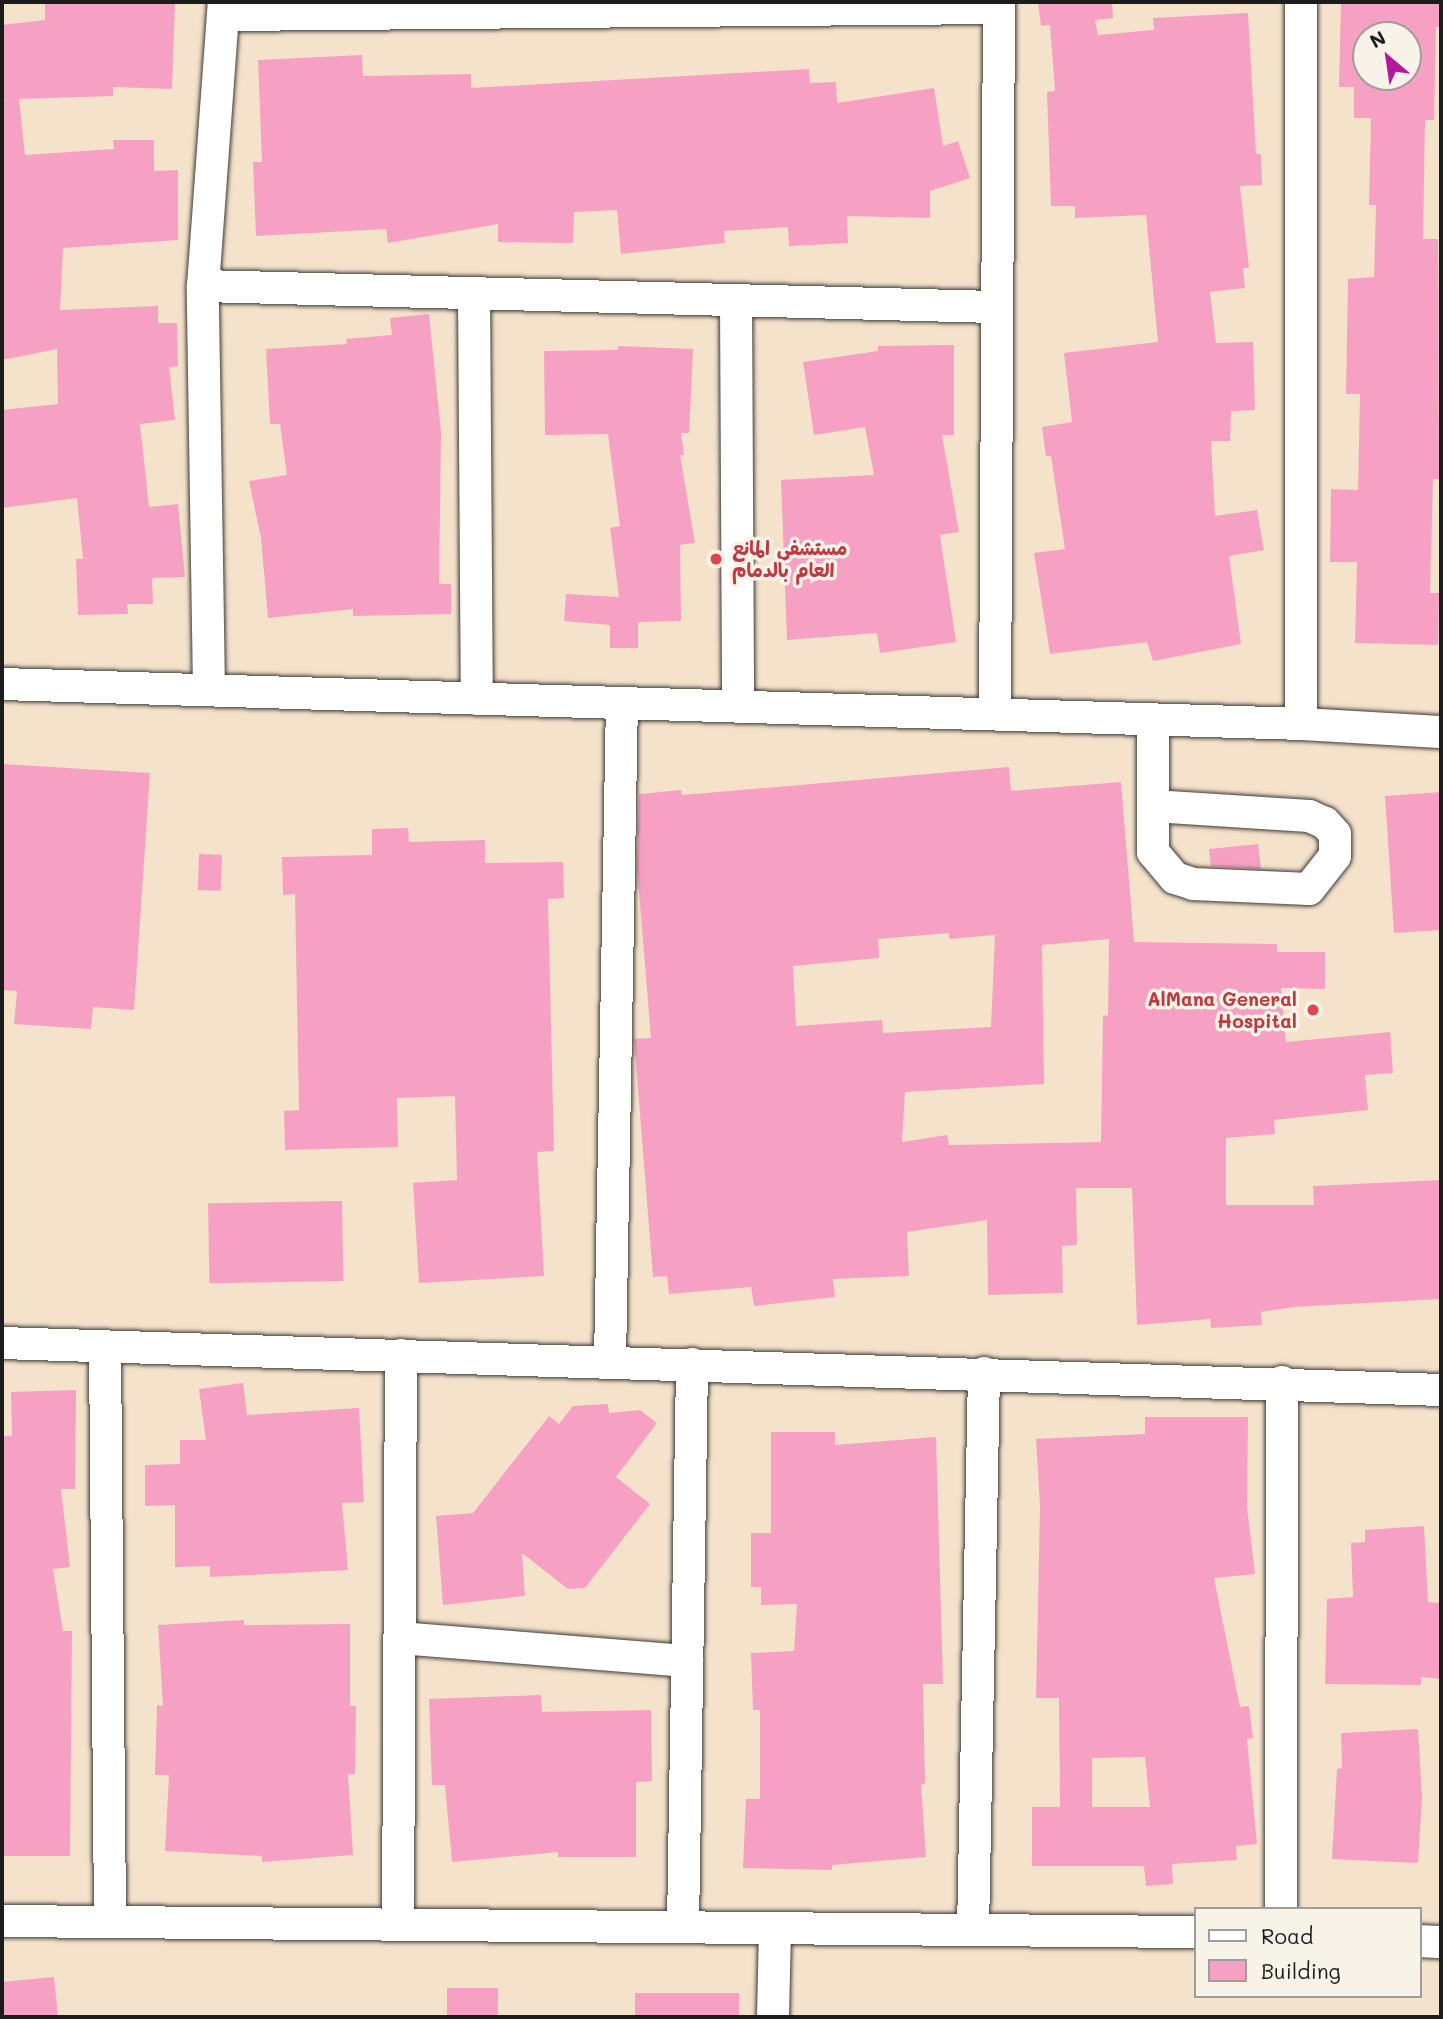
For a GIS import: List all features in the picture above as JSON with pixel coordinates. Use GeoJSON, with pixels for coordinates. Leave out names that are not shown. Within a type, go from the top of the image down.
{"type":"FeatureCollection","features":[{"type":"Feature","properties":{"kind":"street"},"geometry":{"type":"LineString","coordinates":[[1301,2],[1301,724]]}},
{"type":"Feature","properties":{"kind":"street"},"geometry":{"type":"LineString","coordinates":[[209,690],[203,286],[225,8],[999,5],[995,714]]}},
{"type":"Feature","properties":{"kind":"street"},"geometry":{"type":"LineString","coordinates":[[203,286],[998,307]]}},
{"type":"Feature","properties":{"kind":"street"},"geometry":{"type":"LineString","coordinates":[[474,293],[477,699]]}},
{"type":"Feature","properties":{"kind":"street"},"geometry":{"type":"LineString","coordinates":[[736,300],[738,706]]}},
{"type":"Feature","properties":{"kind":"street"},"geometry":{"type":"LineString","coordinates":[[2,684],[1153,719],[1441,732]]}},
{"type":"Feature","properties":{"kind":"street"},"geometry":{"type":"LineString","coordinates":[[610,1361],[622,703]]}},
{"type":"Feature","properties":{"kind":"street"},"geometry":{"type":"LineString","coordinates":[[1153,719],[1153,806],[1153,852],[1175,878],[1194,884],[1309,889],[1335,856],[1335,834],[1325,823],[1309,816],[1153,806]]}},
{"type":"Feature","properties":{"kind":"street"},"geometry":{"type":"LineString","coordinates":[[2,1343],[1282,1382],[1441,1390]]}},
{"type":"Feature","properties":{"kind":"street"},"geometry":{"type":"LineString","coordinates":[[105,1346],[110,1922]]}},
{"type":"Feature","properties":{"kind":"street"},"geometry":{"type":"LineString","coordinates":[[398,1925],[401,1355]]}},
{"type":"Feature","properties":{"kind":"street"},"geometry":{"type":"LineString","coordinates":[[683,1927],[692,1364]]}},
{"type":"Feature","properties":{"kind":"street"},"geometry":{"type":"LineString","coordinates":[[973,1930],[984,1373]]}},
{"type":"Feature","properties":{"kind":"street"},"geometry":{"type":"LineString","coordinates":[[1281,1907],[1282,1382]]}},
{"type":"Feature","properties":{"kind":"street"},"geometry":{"type":"LineString","coordinates":[[400,1638],[687,1661]]}},
{"type":"Feature","properties":{"kind":"street"},"geometry":{"type":"LineString","coordinates":[[2,1921],[1194,1932]]}},
{"type":"Feature","properties":{"kind":"street"},"geometry":{"type":"LineString","coordinates":[[773,2017],[775,1928]]}},
{"type":"Feature","properties":{"kind":"street"},"geometry":{"type":"LineString","coordinates":[[1422,1941],[1441,1942]]}},
{"type":"Feature","properties":{"kind":"building"},"geometry":{"type":"Polygon","coordinates":[[[45,2],[175,2],[172,89],[113,87],[113,96],[19,99],[25,155],[114,149],[113,140],[154,140],[154,171],[178,170],[178,240],[63,248],[60,310],[158,306],[158,323],[177,323],[178,366],[169,367],[175,420],[140,424],[149,507],[178,504],[185,577],[152,578],[153,604],[127,604],[128,614],[78,615],[76,559],[83,559],[77,498],[2,508],[2,410],[58,404],[57,349],[2,360],[2,100],[8,99],[2,99],[2,25],[45,20],[45,2]]]}},
{"type":"Feature","properties":{"kind":"building"},"geometry":{"type":"Polygon","coordinates":[[[1038,2],[1112,2],[1113,18],[1095,20],[1098,35],[1154,30],[1153,18],[1248,13],[1256,154],[1261,154],[1262,185],[1240,186],[1249,268],[1243,268],[1245,288],[1210,292],[1216,343],[1253,342],[1255,410],[1231,411],[1230,441],[1211,441],[1215,516],[1257,510],[1264,550],[1229,556],[1241,644],[1153,661],[1147,642],[1050,654],[1034,553],[1065,549],[1051,456],[1046,456],[1042,427],[1072,422],[1064,353],[1158,342],[1146,215],[1075,218],[1075,206],[1051,206],[1047,92],[1055,91],[1050,25],[1041,26],[1038,2]]]}},
{"type":"Feature","properties":{"kind":"building"},"geometry":{"type":"Polygon","coordinates":[[[1341,2],[1441,2],[1441,27],[1436,27],[1434,120],[1425,120],[1423,239],[1438,239],[1439,479],[1433,479],[1430,593],[1439,593],[1438,645],[1355,643],[1357,562],[1330,562],[1331,489],[1358,490],[1360,394],[1346,394],[1348,279],[1374,277],[1376,205],[1369,205],[1371,118],[1354,118],[1354,91],[1422,91],[1422,21],[1352,21],[1352,87],[1339,87],[1341,2]]]}},
{"type":"Feature","properties":{"kind":"building"},"geometry":{"type":"Polygon","coordinates":[[[362,55],[363,76],[471,74],[471,88],[809,69],[810,83],[836,82],[837,103],[934,88],[943,146],[958,141],[970,178],[930,191],[930,218],[847,216],[848,243],[789,246],[788,227],[724,231],[725,243],[621,254],[617,210],[574,212],[573,243],[498,242],[498,224],[388,243],[386,229],[256,236],[253,162],[262,162],[258,60],[362,55]]]}},
{"type":"Feature","properties":{"kind":"building"},"geometry":{"type":"Polygon","coordinates":[[[429,314],[441,432],[439,584],[451,584],[451,614],[353,616],[353,609],[268,618],[261,538],[249,481],[287,475],[280,424],[270,424],[266,349],[347,344],[346,339],[392,335],[390,318],[429,314]]]}},
{"type":"Feature","properties":{"kind":"building"},"geometry":{"type":"Polygon","coordinates":[[[954,345],[954,435],[942,435],[959,532],[940,535],[956,642],[880,653],[877,633],[787,640],[781,480],[874,475],[865,427],[814,435],[803,362],[878,351],[878,346],[954,345]]]}},
{"type":"Feature","properties":{"kind":"building"},"geometry":{"type":"Polygon","coordinates":[[[618,346],[693,349],[689,433],[681,433],[684,455],[680,455],[695,543],[680,545],[681,621],[638,622],[638,648],[610,648],[610,625],[564,621],[566,594],[619,597],[610,528],[620,526],[608,434],[545,435],[544,351],[618,350],[618,346]]]}},
{"type":"Feature","properties":{"kind":"building"},"geometry":{"type":"Polygon","coordinates":[[[2,764],[150,773],[134,1010],[93,1007],[91,1029],[14,1024],[17,991],[2,990],[2,764]]]}},
{"type":"Feature","properties":{"kind":"building"},"geometry":{"type":"Polygon","coordinates":[[[1009,767],[1011,791],[1121,782],[1134,942],[1277,944],[1277,952],[1325,952],[1325,989],[1281,988],[1286,1042],[1390,1032],[1393,1073],[1365,1075],[1368,1110],[1274,1120],[1275,1134],[1226,1138],[1226,1205],[1314,1205],[1313,1186],[1441,1180],[1441,1299],[1294,1307],[1261,1312],[1262,1325],[1211,1328],[1210,1319],[1137,1325],[1132,1188],[1076,1188],[1077,1245],[1062,1246],[1063,1293],[988,1295],[987,1220],[907,1232],[909,1276],[833,1279],[835,1297],[754,1306],[751,1287],[669,1294],[667,1276],[653,1277],[634,1039],[651,1038],[637,867],[639,794],[681,790],[682,795],[1009,767]],[[949,933],[878,939],[879,958],[793,966],[796,1026],[882,1020],[883,1033],[991,1027],[995,935],[949,939],[949,933]],[[1109,939],[1042,945],[1044,1084],[905,1092],[902,1142],[947,1135],[949,1145],[1101,1142],[1103,1015],[1108,1016],[1109,939]]]}},
{"type":"Feature","properties":{"kind":"building"},"geometry":{"type":"Polygon","coordinates":[[[1441,792],[1441,930],[1394,933],[1385,796],[1441,792]]]}},
{"type":"Feature","properties":{"kind":"building"},"geometry":{"type":"Polygon","coordinates":[[[408,828],[409,842],[485,840],[485,863],[563,862],[564,898],[548,899],[554,1151],[537,1152],[544,1276],[419,1283],[413,1183],[457,1180],[455,1096],[397,1098],[398,1147],[285,1150],[284,1111],[299,1110],[295,894],[283,895],[282,857],[372,855],[372,829],[408,828]]]}},
{"type":"Feature","properties":{"kind":"building"},"geometry":{"type":"Polygon","coordinates":[[[1258,844],[1261,869],[1211,866],[1209,849],[1258,844]]]}},
{"type":"Feature","properties":{"kind":"building"},"geometry":{"type":"Polygon","coordinates":[[[199,854],[222,855],[221,891],[198,890],[199,854]]]}},
{"type":"Feature","properties":{"kind":"building"},"geometry":{"type":"Polygon","coordinates":[[[342,1201],[343,1281],[209,1283],[208,1203],[342,1201]]]}},
{"type":"Feature","properties":{"kind":"building"},"geometry":{"type":"Polygon","coordinates":[[[243,1383],[247,1415],[359,1408],[364,1502],[342,1503],[348,1570],[210,1577],[210,1566],[175,1567],[175,1505],[145,1506],[145,1465],[180,1464],[180,1440],[206,1440],[199,1389],[243,1383]]]}},
{"type":"Feature","properties":{"kind":"building"},"geometry":{"type":"Polygon","coordinates":[[[76,1390],[75,1489],[61,1489],[70,1567],[53,1569],[63,1631],[72,1631],[70,1856],[2,1856],[2,1436],[12,1436],[11,1392],[76,1390]]]}},
{"type":"Feature","properties":{"kind":"building"},"geometry":{"type":"Polygon","coordinates":[[[608,1404],[609,1413],[640,1410],[657,1423],[616,1477],[650,1504],[585,1588],[568,1589],[522,1553],[525,1596],[443,1605],[436,1516],[473,1513],[549,1416],[559,1424],[573,1406],[608,1404]]]}},
{"type":"Feature","properties":{"kind":"building"},"geometry":{"type":"Polygon","coordinates":[[[1145,1417],[1248,1417],[1247,1507],[1255,1574],[1214,1578],[1240,1707],[1249,1706],[1253,1738],[1247,1739],[1257,1844],[1236,1846],[1237,1860],[1172,1864],[1173,1884],[1146,1886],[1144,1866],[1032,1866],[1032,1807],[1060,1807],[1059,1698],[1036,1698],[1040,1506],[1036,1439],[1145,1434],[1145,1417]],[[1145,1757],[1092,1758],[1092,1807],[1150,1807],[1145,1757]]]}},
{"type":"Feature","properties":{"kind":"building"},"geometry":{"type":"Polygon","coordinates":[[[771,1432],[835,1432],[835,1445],[936,1437],[943,1684],[923,1684],[925,1784],[921,1784],[926,1857],[832,1865],[832,1870],[743,1868],[746,1799],[760,1799],[760,1710],[753,1710],[751,1653],[794,1651],[797,1604],[761,1605],[761,1587],[751,1587],[751,1533],[771,1533],[771,1432]]]}},
{"type":"Feature","properties":{"kind":"building"},"geometry":{"type":"Polygon","coordinates":[[[1424,1526],[1428,1602],[1441,1603],[1441,1679],[1421,1677],[1421,1685],[1325,1684],[1327,1599],[1353,1597],[1351,1543],[1365,1542],[1365,1530],[1424,1526]]]}},
{"type":"Feature","properties":{"kind":"building"},"geometry":{"type":"Polygon","coordinates":[[[244,1620],[244,1625],[350,1624],[350,1706],[356,1706],[355,1774],[348,1774],[353,1855],[262,1862],[262,1856],[165,1851],[169,1775],[155,1775],[157,1705],[163,1706],[158,1625],[244,1620]]]}},
{"type":"Feature","properties":{"kind":"building"},"geometry":{"type":"Polygon","coordinates":[[[541,1695],[542,1712],[651,1710],[652,1781],[636,1782],[636,1857],[558,1857],[558,1852],[452,1862],[445,1785],[432,1785],[429,1699],[541,1695]]]}},
{"type":"Feature","properties":{"kind":"building"},"geometry":{"type":"Polygon","coordinates":[[[1418,1729],[1422,1798],[1418,1863],[1332,1859],[1337,1769],[1342,1768],[1341,1733],[1418,1729]]]}},
{"type":"Feature","properties":{"kind":"building"},"geometry":{"type":"Polygon","coordinates":[[[54,1977],[58,2017],[2,2017],[2,1982],[54,1977]]]}},
{"type":"Feature","properties":{"kind":"building"},"geometry":{"type":"Polygon","coordinates":[[[447,1988],[498,1988],[498,2017],[447,2017],[447,1988]]]}},
{"type":"Feature","properties":{"kind":"building"},"geometry":{"type":"Polygon","coordinates":[[[635,1993],[739,1993],[739,2017],[635,2017],[635,1993]]]}},
{"type":"Feature","properties":{"kind":"place","name":"مستشفى المانع العام بالدمام"},"geometry":{"type":"Point","coordinates":[716,559]}},
{"type":"Feature","properties":{"kind":"place","name":"AlMana General Hospital"},"geometry":{"type":"Point","coordinates":[1313,1010]}}]}
